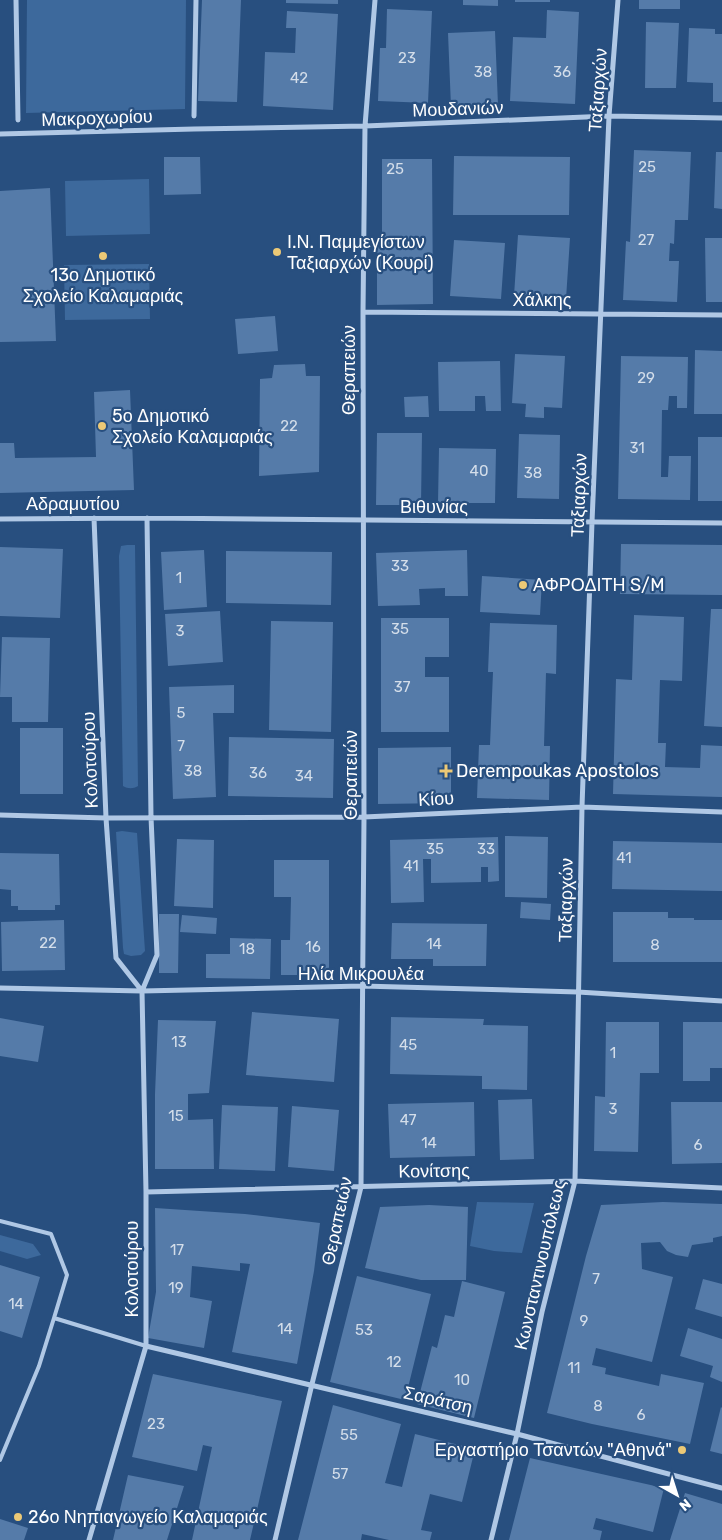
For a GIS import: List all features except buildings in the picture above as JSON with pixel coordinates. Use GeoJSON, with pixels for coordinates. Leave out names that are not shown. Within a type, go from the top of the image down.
{"type":"FeatureCollection","features":[{"type":"Feature","properties":{"kind":"street"},"geometry":{"type":"LineString","coordinates":[[16,0],[18,120]]}},
{"type":"Feature","properties":{"kind":"street"},"geometry":{"type":"LineString","coordinates":[[194,116],[196,0]]}},
{"type":"Feature","properties":{"kind":"street","name":"Θεραπειών"},"geometry":{"type":"LineString","coordinates":[[275,1540],[362,1186],[365,126],[375,0]]}},
{"type":"Feature","properties":{"kind":"street","name":"Ταξιαρχών"},"geometry":{"type":"LineString","coordinates":[[578,992],[582,806],[600,314],[609,116],[618,0]]}},
{"type":"Feature","properties":{"kind":"street","name":"Μουδανιών"},"geometry":{"type":"LineString","coordinates":[[194,128],[365,126],[609,116],[722,118]]}},
{"type":"Feature","properties":{"kind":"street","name":"Μακροχωρίου"},"geometry":{"type":"LineString","coordinates":[[0,134],[194,128]]}},
{"type":"Feature","properties":{"kind":"street","name":"Χάλκης"},"geometry":{"type":"LineString","coordinates":[[363,312],[722,315]]}},
{"type":"Feature","properties":{"kind":"street","name":"Αδραμυτίου"},"geometry":{"type":"LineString","coordinates":[[0,518],[147,518]]}},
{"type":"Feature","properties":{"kind":"street","name":"Κολοτούρου"},"geometry":{"type":"LineString","coordinates":[[94,518],[106,818],[116,958],[142,990]]}},
{"type":"Feature","properties":{"kind":"street","name":"Βιθυνίας"},"geometry":{"type":"LineString","coordinates":[[147,518],[722,523]]}},
{"type":"Feature","properties":{"kind":"street","name":"Κολοτούρου"},"geometry":{"type":"LineString","coordinates":[[89,1540],[146,1346],[146,1192],[142,990],[157,955],[152,817],[147,518]]}},
{"type":"Feature","properties":{"kind":"street","name":"Κίου"},"geometry":{"type":"LineString","coordinates":[[0,815],[106,818],[364,817],[582,806],[722,812]]}},
{"type":"Feature","properties":{"kind":"street","name":"Ηλία Μικρουλέα"},"geometry":{"type":"LineString","coordinates":[[0,988],[142,990],[362,986],[578,992],[722,1001]]}},
{"type":"Feature","properties":{"kind":"street","name":"Κωνσταντινουπόλεως"},"geometry":{"type":"LineString","coordinates":[[491,1540],[518,1434],[542,1312],[574,1181],[578,992]]}},
{"type":"Feature","properties":{"kind":"street","name":"Κονίτσης"},"geometry":{"type":"LineString","coordinates":[[146,1192],[574,1181],[722,1188]]}},
{"type":"Feature","properties":{"kind":"street","name":"Σαράτση"},"geometry":{"type":"LineString","coordinates":[[146,1346],[518,1434],[722,1488]]}},
{"type":"Feature","properties":{"kind":"lane"},"geometry":{"type":"LineString","coordinates":[[0,1221],[51,1234],[67,1274],[39,1366],[0,1460]]}},
{"type":"Feature","properties":{"kind":"lane"},"geometry":{"type":"LineString","coordinates":[[54,1318],[146,1346]]}},
{"type":"Feature","properties":{"kind":"shaded area"},"geometry":{"type":"Polygon","coordinates":[[[27,0],[186,0],[185,109],[26,113],[27,0]]]}},
{"type":"Feature","properties":{"kind":"shaded area"},"geometry":{"type":"Polygon","coordinates":[[[149,179],[150,234],[66,236],[65,181],[149,179]]]}},
{"type":"Feature","properties":{"kind":"shaded area"},"geometry":{"type":"Polygon","coordinates":[[[149,264],[150,319],[65,320],[64,265],[149,264]]]}},
{"type":"Feature","properties":{"kind":"shaded area"},"geometry":{"type":"Polygon","coordinates":[[[135,545],[138,786],[134,788],[123,786],[119,556],[121,546],[135,545]]]}},
{"type":"Feature","properties":{"kind":"shaded area"},"geometry":{"type":"Polygon","coordinates":[[[116,832],[137,833],[145,951],[141,955],[131,956],[124,954],[123,948],[116,832]]]}},
{"type":"Feature","properties":{"kind":"shaded area"},"geometry":{"type":"Polygon","coordinates":[[[477,1202],[534,1203],[522,1253],[494,1251],[470,1246],[477,1202]]]}},
{"type":"Feature","properties":{"kind":"shaded area"},"geometry":{"type":"Polygon","coordinates":[[[0,1235],[33,1244],[41,1255],[27,1259],[0,1251],[0,1235]]]}},
{"type":"Feature","properties":{"kind":"place","name":"Ι.Ν. Παμμεγίστων Ταξιαρχών (Κουρί)"},"geometry":{"type":"Point","coordinates":[277,252]}},
{"type":"Feature","properties":{"kind":"place","name":"13ο Δημοτικό Σχολείο Καλαμαριάς"},"geometry":{"type":"Point","coordinates":[103,256]}},
{"type":"Feature","properties":{"kind":"place","name":"5ο Δημοτικό Σχολείο Καλαμαριάς"},"geometry":{"type":"Point","coordinates":[102,426]}},
{"type":"Feature","properties":{"kind":"place","name":"ΑΦΡΟΔΙΤΗ S/M"},"geometry":{"type":"Point","coordinates":[523,585]}},
{"type":"Feature","properties":{"kind":"place","name":"Derempoukas Apostolos"},"geometry":{"type":"Point","coordinates":[446,771]}},
{"type":"Feature","properties":{"kind":"place","name":"Εργαστήριο Τσαντών \"Αθηνά\""},"geometry":{"type":"Point","coordinates":[682,1450]}},
{"type":"Feature","properties":{"kind":"place","name":"26ο Νηπιαγωγείο Καλαμαριάς"},"geometry":{"type":"Point","coordinates":[18,1517]}}]}
